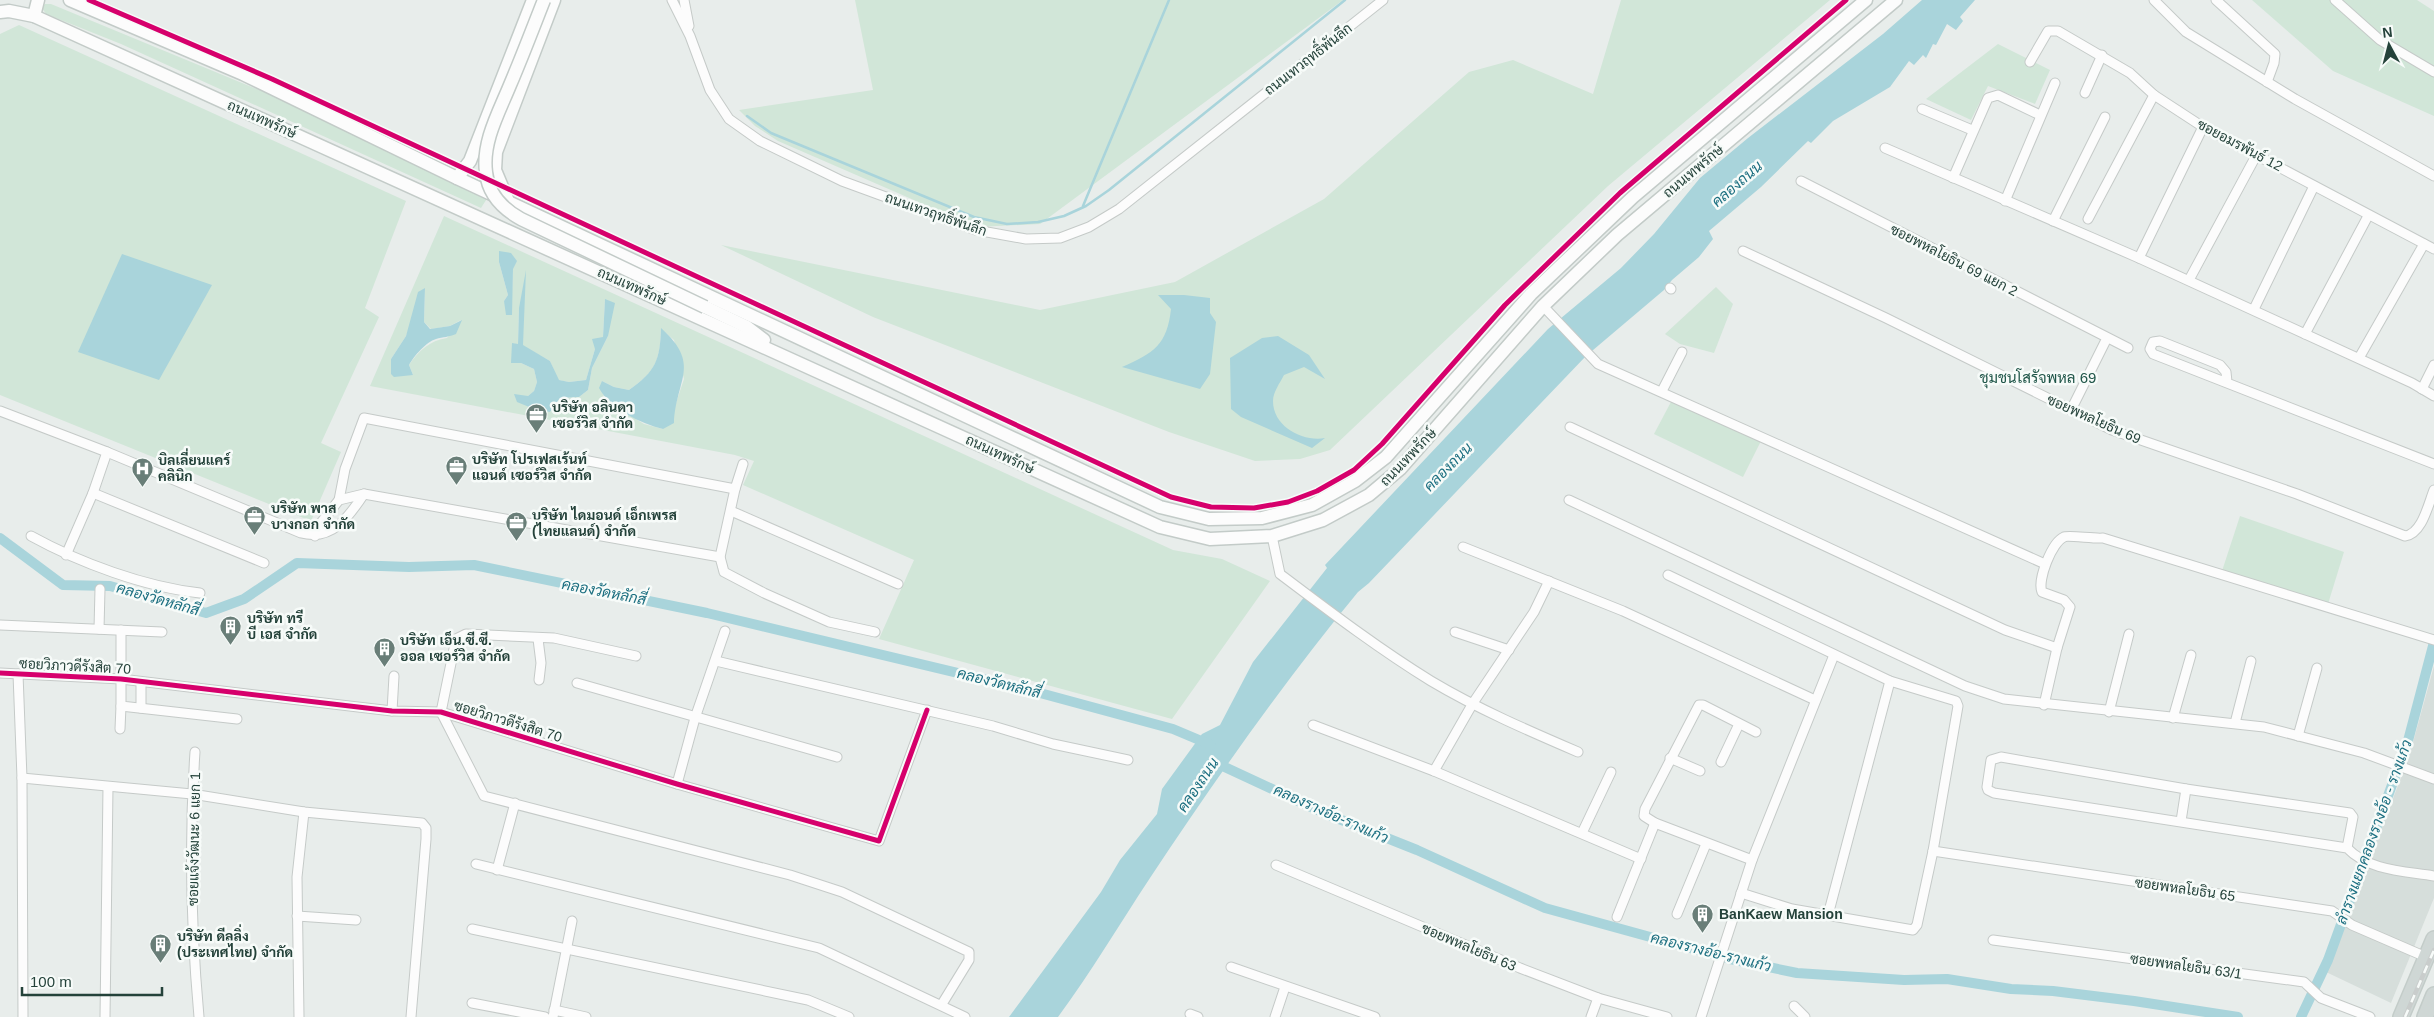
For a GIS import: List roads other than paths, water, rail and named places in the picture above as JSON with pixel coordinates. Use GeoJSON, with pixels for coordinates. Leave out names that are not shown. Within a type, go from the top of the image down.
{"type":"FeatureCollection","features":[{"type":"Feature","properties":{"kind":"main road"},"geometry":{"type":"LineString","coordinates":[[34,16],[38,0]]}},
{"type":"Feature","properties":{"kind":"main road","name":"ถนนเทพรักษ์"},"geometry":{"type":"LineString","coordinates":[[70,0],[242,74],[457,178],[1160,507],[1209,519],[1262,518],[1312,505],[1355,481],[1386,456],[1531,294],[1633,197],[1866,0]]}},
{"type":"Feature","properties":{"kind":"main road"},"geometry":{"type":"LineString","coordinates":[[457,178],[466,168],[475,149],[534,0]]}},
{"type":"Feature","properties":{"kind":"main road"},"geometry":{"type":"LineString","coordinates":[[544,0],[487,144],[486,173],[490,187],[497,200],[508,211],[521,219],[747,327],[784,355]]}},
{"type":"Feature","properties":{"kind":"main road"},"geometry":{"type":"LineString","coordinates":[[508,201],[495,170],[496,152],[554,0]]}},
{"type":"Feature","properties":{"kind":"main road","name":"ถนนเทพรักษ์"},"geometry":{"type":"LineString","coordinates":[[0,12],[34,16],[784,355],[1160,528],[1210,539],[1272,536],[1323,520],[1369,495],[1400,469],[1543,306],[1617,235],[1895,0]]}},
{"type":"Feature","properties":{"kind":"main road"},"geometry":{"type":"LineString","coordinates":[[475,149],[479,158],[483,159],[492,157],[496,152]]}},
{"type":"Feature","properties":{"kind":"main road"},"geometry":{"type":"LineString","coordinates":[[2401,1017],[2434,939]]}},
{"type":"Feature","properties":{"kind":"main road"},"geometry":{"type":"LineString","coordinates":[[2428,1015],[2434,995]]}},
{"type":"Feature","properties":{"kind":"street","name":"ถนนเทวฤทธิ์พันลึก"},"geometry":{"type":"LineString","coordinates":[[672,0],[690,36],[710,90],[730,119],[760,142],[842,181],[976,230],[1026,240],[1060,238],[1089,227],[1119,209],[1383,0]]}},
{"type":"Feature","properties":{"kind":"street","name":"ถนนเทวฤทธิ์พันลึก"},"geometry":{"type":"LineString","coordinates":[[684,0],[690,36]]}},
{"type":"Feature","properties":{"kind":"street"},"geometry":{"type":"LineString","coordinates":[[2154,0],[2186,32],[2267,82],[2434,176]]}},
{"type":"Feature","properties":{"kind":"street"},"geometry":{"type":"LineString","coordinates":[[2216,0],[2275,54],[2274,63],[2267,82]]}},
{"type":"Feature","properties":{"kind":"street"},"geometry":{"type":"LineString","coordinates":[[2335,0],[2380,40],[2434,72]]}},
{"type":"Feature","properties":{"kind":"street","name":"ซอยอมรพันธ์ 12"},"geometry":{"type":"LineString","coordinates":[[2030,62],[2048,32],[2053,30],[2102,55],[2130,73],[2154,95],[2203,127],[2368,216],[2434,249]]}},
{"type":"Feature","properties":{"kind":"street"},"geometry":{"type":"LineString","coordinates":[[2085,93],[2102,55]]}},
{"type":"Feature","properties":{"kind":"street"},"geometry":{"type":"LineString","coordinates":[[2005,201],[2055,83]]}},
{"type":"Feature","properties":{"kind":"street"},"geometry":{"type":"LineString","coordinates":[[1953,178],[1972,130],[1988,98],[1992,95],[1998,95],[2040,115]]}},
{"type":"Feature","properties":{"kind":"street"},"geometry":{"type":"LineString","coordinates":[[2088,219],[2154,95]]}},
{"type":"Feature","properties":{"kind":"street"},"geometry":{"type":"LineString","coordinates":[[1922,109],[1972,130]]}},
{"type":"Feature","properties":{"kind":"street"},"geometry":{"type":"LineString","coordinates":[[2053,221],[2105,117]]}},
{"type":"Feature","properties":{"kind":"street"},"geometry":{"type":"LineString","coordinates":[[2139,258],[2203,127]]}},
{"type":"Feature","properties":{"kind":"street"},"geometry":{"type":"LineString","coordinates":[[1885,148],[2254,309],[2359,358],[2434,396]]}},
{"type":"Feature","properties":{"kind":"street"},"geometry":{"type":"LineString","coordinates":[[2188,280],[2256,154]]}},
{"type":"Feature","properties":{"kind":"street","name":"ซอยพหลโยธิน 69 แยก 2"},"geometry":{"type":"LineString","coordinates":[[1801,181],[2128,348]]}},
{"type":"Feature","properties":{"kind":"street"},"geometry":{"type":"LineString","coordinates":[[2254,309],[2314,186]]}},
{"type":"Feature","properties":{"kind":"street"},"geometry":{"type":"LineString","coordinates":[[2305,334],[2368,216]]}},
{"type":"Feature","properties":{"kind":"street"},"geometry":{"type":"LineString","coordinates":[[2359,358],[2424,244]]}},
{"type":"Feature","properties":{"kind":"street","name":"ซอยพหลโยธิน 69"},"geometry":{"type":"LineString","coordinates":[[1742,251],[1886,318],[2112,430],[2297,494],[2405,536],[2412,535],[2417,530],[2434,490]]}},
{"type":"Feature","properties":{"kind":"street"},"geometry":{"type":"LineString","coordinates":[[1543,306],[1598,364],[2045,564]]}},
{"type":"Feature","properties":{"kind":"street"},"geometry":{"type":"LineString","coordinates":[[2071,410],[2107,338]]}},
{"type":"Feature","properties":{"kind":"street"},"geometry":{"type":"LineString","coordinates":[[2227,382],[2226,372],[2220,365],[2160,341],[2153,342],[2150,349],[2153,354],[2434,464]]}},
{"type":"Feature","properties":{"kind":"street"},"geometry":{"type":"LineString","coordinates":[[1662,391],[1682,352]]}},
{"type":"Feature","properties":{"kind":"street"},"geometry":{"type":"LineString","coordinates":[[2422,389],[2434,365]]}},
{"type":"Feature","properties":{"kind":"street"},"geometry":{"type":"LineString","coordinates":[[0,411],[107,452],[301,533],[315,536],[327,533],[338,526],[364,494]]}},
{"type":"Feature","properties":{"kind":"street"},"geometry":{"type":"LineString","coordinates":[[315,536],[320,524],[339,500],[345,468],[364,418],[735,489]]}},
{"type":"Feature","properties":{"kind":"street"},"geometry":{"type":"LineString","coordinates":[[1570,427],[2004,630],[2057,648]]}},
{"type":"Feature","properties":{"kind":"street"},"geometry":{"type":"LineString","coordinates":[[66,555],[93,493],[107,452]]}},
{"type":"Feature","properties":{"kind":"street"},"geometry":{"type":"LineString","coordinates":[[743,464],[735,489],[720,557],[727,575],[829,622],[875,632]]}},
{"type":"Feature","properties":{"kind":"street"},"geometry":{"type":"LineString","coordinates":[[93,493],[264,563]]}},
{"type":"Feature","properties":{"kind":"street"},"geometry":{"type":"LineString","coordinates":[[339,500],[364,494],[720,557]]}},
{"type":"Feature","properties":{"kind":"street"},"geometry":{"type":"LineString","coordinates":[[1568,500],[1965,686],[2004,699],[2044,705],[2264,727],[2364,753],[2434,778]]}},
{"type":"Feature","properties":{"kind":"street"},"geometry":{"type":"LineString","coordinates":[[731,511],[898,584]]}},
{"type":"Feature","properties":{"kind":"street"},"geometry":{"type":"LineString","coordinates":[[31,536],[66,555],[161,587],[200,592]]}},
{"type":"Feature","properties":{"kind":"street"},"geometry":{"type":"LineString","coordinates":[[1272,536],[1280,574],[1350,626],[1432,682],[1578,752]]}},
{"type":"Feature","properties":{"kind":"street"},"geometry":{"type":"LineString","coordinates":[[2044,705],[2057,648],[2070,607],[2064,600],[2042,592],[2040,586],[2045,564],[2059,540],[2063,537],[2103,538],[2432,639]]}},
{"type":"Feature","properties":{"kind":"street"},"geometry":{"type":"LineString","coordinates":[[1463,547],[1623,611],[1815,700]]}},
{"type":"Feature","properties":{"kind":"street"},"geometry":{"type":"LineString","coordinates":[[1668,575],[1890,681],[1956,701],[1958,706],[1933,851],[1917,925],[1913,930],[1792,909],[1741,893]]}},
{"type":"Feature","properties":{"kind":"street"},"geometry":{"type":"LineString","coordinates":[[1434,771],[1473,703],[1534,612],[1549,581]]}},
{"type":"Feature","properties":{"kind":"street"},"geometry":{"type":"LineString","coordinates":[[99,629],[100,588]]}},
{"type":"Feature","properties":{"kind":"street"},"geometry":{"type":"LineString","coordinates":[[0,625],[162,632]]}},
{"type":"Feature","properties":{"kind":"street"},"geometry":{"type":"LineString","coordinates":[[120,729],[121,630]]}},
{"type":"Feature","properties":{"kind":"street"},"geometry":{"type":"LineString","coordinates":[[677,784],[695,718],[725,631]]}},
{"type":"Feature","properties":{"kind":"street"},"geometry":{"type":"LineString","coordinates":[[1455,632],[1509,650]]}},
{"type":"Feature","properties":{"kind":"street"},"geometry":{"type":"LineString","coordinates":[[636,656],[554,638],[538,639],[466,634],[456,639],[441,712],[484,796],[790,875],[842,892],[969,952],[969,960],[942,1004]]}},
{"type":"Feature","properties":{"kind":"street"},"geometry":{"type":"LineString","coordinates":[[2109,712],[2129,634]]}},
{"type":"Feature","properties":{"kind":"street"},"geometry":{"type":"LineString","coordinates":[[538,639],[541,663],[539,680]]}},
{"type":"Feature","properties":{"kind":"street"},"geometry":{"type":"LineString","coordinates":[[1701,1017],[1752,860],[1834,655]]}},
{"type":"Feature","properties":{"kind":"street"},"geometry":{"type":"LineString","coordinates":[[2173,718],[2191,655]]}},
{"type":"Feature","properties":{"kind":"street"},"geometry":{"type":"LineString","coordinates":[[716,661],[927,710],[1054,744],[1128,760]]}},
{"type":"Feature","properties":{"kind":"street"},"geometry":{"type":"LineString","coordinates":[[2235,723],[2251,661]]}},
{"type":"Feature","properties":{"kind":"street"},"geometry":{"type":"LineString","coordinates":[[2298,736],[2317,668]]}},
{"type":"Feature","properties":{"kind":"street","name":"ซอยวิภาวดีรังสิต 70"},"geometry":{"type":"LineString","coordinates":[[0,674],[120,679],[392,711],[441,712],[677,784],[879,841],[927,710]]}},
{"type":"Feature","properties":{"kind":"street"},"geometry":{"type":"LineString","coordinates":[[18,674],[22,778],[23,1017]]}},
{"type":"Feature","properties":{"kind":"street"},"geometry":{"type":"LineString","coordinates":[[392,711],[394,676]]}},
{"type":"Feature","properties":{"kind":"street"},"geometry":{"type":"LineString","coordinates":[[1828,915],[1890,681]]}},
{"type":"Feature","properties":{"kind":"street"},"geometry":{"type":"LineString","coordinates":[[141,708],[142,682]]}},
{"type":"Feature","properties":{"kind":"street"},"geometry":{"type":"LineString","coordinates":[[578,683],[836,757]]}},
{"type":"Feature","properties":{"kind":"street"},"geometry":{"type":"LineString","coordinates":[[1752,860],[1706,844],[1655,823],[1644,816],[1645,809],[1698,705],[1703,705],[1756,732]]}},
{"type":"Feature","properties":{"kind":"street"},"geometry":{"type":"LineString","coordinates":[[121,706],[237,719]]}},
{"type":"Feature","properties":{"kind":"street"},"geometry":{"type":"LineString","coordinates":[[1721,762],[1739,724]]}},
{"type":"Feature","properties":{"kind":"street"},"geometry":{"type":"LineString","coordinates":[[1312,725],[1434,771],[1641,858]]}},
{"type":"Feature","properties":{"kind":"street","name":"ซอยแจ้งวัฒนะ 6 แยก 1"},"geometry":{"type":"LineString","coordinates":[[195,752],[192,794],[194,959],[199,1017]]}},
{"type":"Feature","properties":{"kind":"street"},"geometry":{"type":"LineString","coordinates":[[2347,848],[2353,818],[2350,813],[2186,789],[2001,757],[1992,760],[1987,786],[1988,790],[1994,792],[2347,848],[2357,859],[2372,865],[2434,876]]}},
{"type":"Feature","properties":{"kind":"street"},"geometry":{"type":"LineString","coordinates":[[1670,758],[1700,771]]}},
{"type":"Feature","properties":{"kind":"street"},"geometry":{"type":"LineString","coordinates":[[1582,833],[1611,772]]}},
{"type":"Feature","properties":{"kind":"street"},"geometry":{"type":"LineString","coordinates":[[22,778],[192,794],[304,812],[418,822],[426,828],[411,1017]]}},
{"type":"Feature","properties":{"kind":"street"},"geometry":{"type":"LineString","coordinates":[[105,1017],[108,787]]}},
{"type":"Feature","properties":{"kind":"street"},"geometry":{"type":"LineString","coordinates":[[2182,821],[2186,789]]}},
{"type":"Feature","properties":{"kind":"street"},"geometry":{"type":"LineString","coordinates":[[497,870],[515,803]]}},
{"type":"Feature","properties":{"kind":"street"},"geometry":{"type":"LineString","coordinates":[[299,1017],[297,877],[304,812]]}},
{"type":"Feature","properties":{"kind":"street"},"geometry":{"type":"LineString","coordinates":[[1617,918],[1655,823]]}},
{"type":"Feature","properties":{"kind":"street"},"geometry":{"type":"LineString","coordinates":[[1678,914],[1706,844]]}},
{"type":"Feature","properties":{"kind":"street","name":"ซอยพหลโยธิน 65"},"geometry":{"type":"LineString","coordinates":[[1933,851],[2332,911],[2352,924],[2426,957]]}},
{"type":"Feature","properties":{"kind":"street"},"geometry":{"type":"LineString","coordinates":[[476,864],[819,948],[942,1004],[965,1017]]}},
{"type":"Feature","properties":{"kind":"street","name":"ซอยพหลโยธิน 63"},"geometry":{"type":"LineString","coordinates":[[1276,865],[1520,968],[1598,998],[1667,1017]]}},
{"type":"Feature","properties":{"kind":"street"},"geometry":{"type":"LineString","coordinates":[[297,916],[356,920]]}},
{"type":"Feature","properties":{"kind":"street"},"geometry":{"type":"LineString","coordinates":[[572,921],[554,1014],[586,1017]]}},
{"type":"Feature","properties":{"kind":"street"},"geometry":{"type":"LineString","coordinates":[[472,928],[808,1000],[849,1017]]}},
{"type":"Feature","properties":{"kind":"street","name":"ซอยพหลโยธิน 63/1"},"geometry":{"type":"LineString","coordinates":[[1993,940],[2304,982],[2322,998],[2370,1017]]}},
{"type":"Feature","properties":{"kind":"street"},"geometry":{"type":"LineString","coordinates":[[1232,967],[1375,1017]]}},
{"type":"Feature","properties":{"kind":"street"},"geometry":{"type":"LineString","coordinates":[[1274,1017],[1285,987]]}},
{"type":"Feature","properties":{"kind":"street"},"geometry":{"type":"LineString","coordinates":[[1591,1017],[1598,998]]}},
{"type":"Feature","properties":{"kind":"street"},"geometry":{"type":"LineString","coordinates":[[472,1003],[544,1017]]}},
{"type":"Feature","properties":{"kind":"street"},"geometry":{"type":"LineString","coordinates":[[1794,1006],[1805,1017]]}},
{"type":"Feature","properties":{"kind":"water","name":"คลองถนน"},"geometry":{"type":"Polygon","coordinates":[[[1922,0],[1975,0],[1960,17],[1963,21],[1956,30],[1947,24],[1936,45],[1933,44],[1926,58],[1923,55],[1914,65],[1909,61],[1890,87],[1833,121],[1811,143],[1808,141],[1761,187],[1709,231],[1713,239],[1699,257],[1672,280],[1664,290],[1586,356],[1369,583],[1358,592],[1303,661],[1225,768],[1058,1017],[1009,1017],[1101,892],[1120,860],[1157,814],[1162,789],[1202,734],[1220,725],[1253,662],[1327,568],[1325,565],[1548,329],[1621,268],[1654,234],[1700,178],[1748,138],[1883,34],[1922,0]]]}},
{"type":"Feature","properties":{"kind":"water"},"geometry":{"type":"Polygon","coordinates":[[[499,251],[511,253],[517,261],[513,269],[512,315],[506,315],[504,301],[508,295],[499,262],[499,251]]]}},
{"type":"Feature","properties":{"kind":"water"},"geometry":{"type":"Polygon","coordinates":[[[122,254],[212,285],[159,380],[78,352],[122,254]]]}},
{"type":"Feature","properties":{"kind":"water"},"geometry":{"type":"Polygon","coordinates":[[[526,270],[523,345],[550,361],[559,380],[569,382],[586,380],[595,349],[592,339],[603,337],[605,299],[615,303],[608,336],[592,368],[588,390],[579,397],[560,398],[550,412],[534,409],[517,402],[514,394],[528,396],[534,391],[537,382],[534,369],[521,363],[511,363],[512,343],[518,344],[519,308],[526,270]]]}},
{"type":"Feature","properties":{"kind":"water"},"geometry":{"type":"Polygon","coordinates":[[[425,288],[424,322],[430,329],[450,326],[462,320],[456,334],[436,339],[424,346],[409,365],[413,375],[394,377],[391,374],[391,359],[406,336],[418,292],[425,288]]]}},
{"type":"Feature","properties":{"kind":"water"},"geometry":{"type":"Polygon","coordinates":[[[1158,295],[1210,298],[1210,313],[1216,322],[1210,374],[1200,389],[1122,367],[1151,352],[1166,331],[1171,309],[1158,295]]]}},
{"type":"Feature","properties":{"kind":"water"},"geometry":{"type":"Polygon","coordinates":[[[661,328],[681,352],[684,363],[684,373],[674,423],[663,429],[636,419],[618,409],[604,396],[599,388],[602,381],[614,387],[629,390],[645,377],[658,357],[661,328]]]}},
{"type":"Feature","properties":{"kind":"water"},"geometry":{"type":"Polygon","coordinates":[[[1278,336],[1309,355],[1325,379],[1304,367],[1284,375],[1273,398],[1274,410],[1278,418],[1291,431],[1308,438],[1325,438],[1312,448],[1241,417],[1231,409],[1230,358],[1262,338],[1278,336]]]}},
{"type":"Feature","properties":{"kind":"waterway"},"geometry":{"type":"LineString","coordinates":[[1083,206],[1169,0]]}},
{"type":"Feature","properties":{"kind":"waterway"},"geometry":{"type":"LineString","coordinates":[[747,116],[771,133],[974,217],[1007,224],[1038,222],[1064,216],[1086,206],[1109,190],[1345,0]]}},
{"type":"Feature","properties":{"kind":"waterway","name":"คลองวัดหลักสี่"},"geometry":{"type":"LineString","coordinates":[[0,538],[63,585],[110,586],[206,613],[244,599],[297,563],[409,567],[474,565],[707,613],[1029,690],[1173,729],[1211,745]]}},
{"type":"Feature","properties":{"kind":"waterway","name":"ลำรางแยกคลองรางอ้อ - รางแก้ว"},"geometry":{"type":"LineString","coordinates":[[2301,1017],[2328,960],[2404,756],[2434,642]]}},
{"type":"Feature","properties":{"kind":"waterway","name":"คลองรางอ้อ-รางแก้ว"},"geometry":{"type":"LineString","coordinates":[[1216,763],[1324,813],[1417,850],[1545,908],[1730,959],[1797,973],[1904,980],[1947,979],[2011,989],[2053,991],[2134,1001],[2238,1017]]}},
{"type":"Feature","properties":{"kind":"railway"},"geometry":{"type":"LineString","coordinates":[[2405,1017],[2434,950]]}},
{"type":"Feature","properties":{"kind":"place","name":"บริษัท อลินดา เซอร์วิส จำกัด"},"geometry":{"type":"Point","coordinates":[536,434]}},
{"type":"Feature","properties":{"kind":"place","name":"บริษัท โปรเฟสเร้นท์ แอนด์ เซอร์วิส จำกัด"},"geometry":{"type":"Point","coordinates":[456,486]}},
{"type":"Feature","properties":{"kind":"place","name":"บิลเลี่ยนแคร์ คลินิก"},"geometry":{"type":"Point","coordinates":[142,487]}},
{"type":"Feature","properties":{"kind":"place","name":"บริษัท พาส บางกอก จำกัด"},"geometry":{"type":"Point","coordinates":[255,535]}},
{"type":"Feature","properties":{"kind":"place","name":"บริษัท ไดมอนด์ เอ็กเพรส (ไทยแลนด์) จำกัด"},"geometry":{"type":"Point","coordinates":[516,542]}},
{"type":"Feature","properties":{"kind":"place","name":"บริษัท ทรี บี เอส จำกัด"},"geometry":{"type":"Point","coordinates":[231,645]}},
{"type":"Feature","properties":{"kind":"place","name":"บริษัท เอ็น.ซี.ซี. ออล เซอร์วิส จำกัด"},"geometry":{"type":"Point","coordinates":[384,667]}},
{"type":"Feature","properties":{"kind":"place","name":"BanKaew Mansion"},"geometry":{"type":"Point","coordinates":[1703,933]}},
{"type":"Feature","properties":{"kind":"place","name":"บริษัท ดีลลิ่ง (ประเทศไทย) จำกัด"},"geometry":{"type":"Point","coordinates":[161,963]}},
{"type":"Feature","properties":{"kind":"district","name":"ชุมชนโสรัจพหล 69"},"geometry":{"type":"Point","coordinates":[2038,378]}}]}
